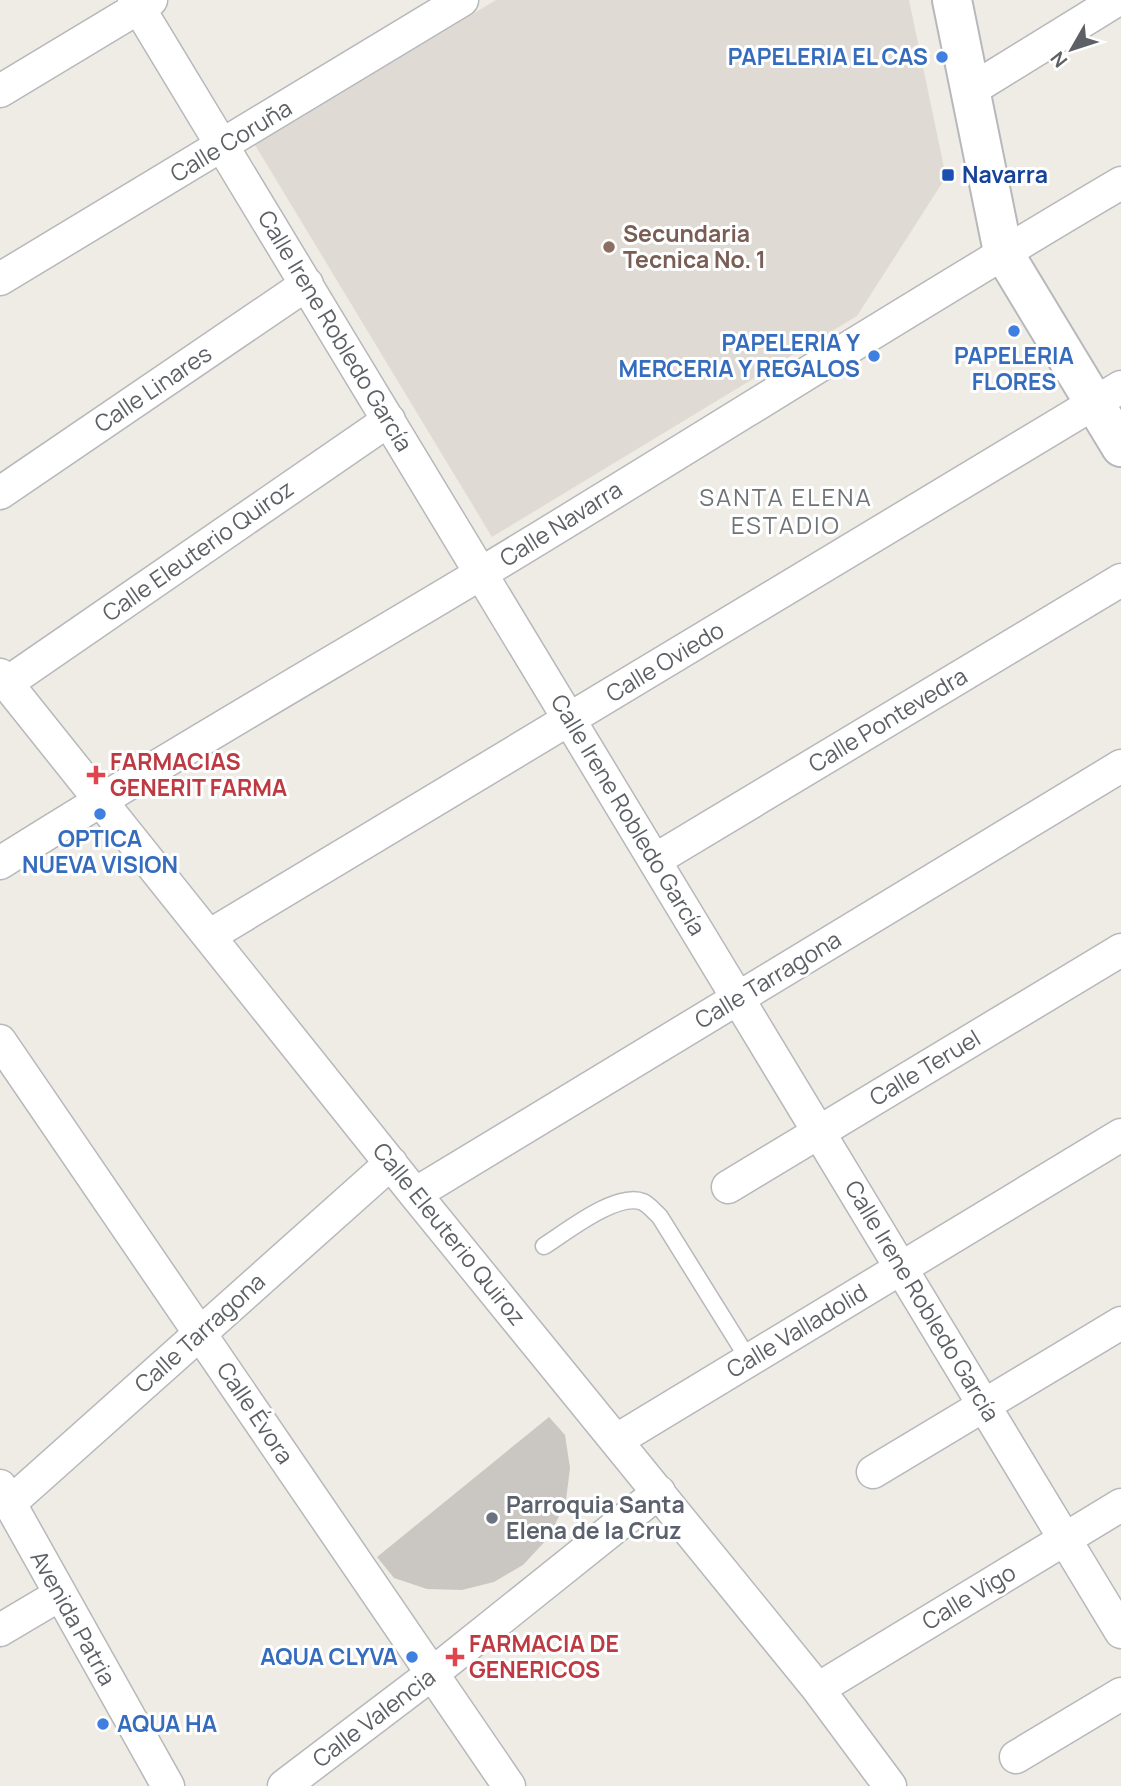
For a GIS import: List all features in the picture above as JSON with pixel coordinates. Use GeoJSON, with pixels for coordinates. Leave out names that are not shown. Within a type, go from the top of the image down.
{"type":"FeatureCollection","features":[{"type":"Feature","properties":{"kind":"street","name":"Calle Coruña"},"geometry":{"type":"LineString","coordinates":[[0,279],[462,0]]}},
{"type":"Feature","properties":{"kind":"street"},"geometry":{"type":"LineString","coordinates":[[952,0],[1003,252],[1108,395],[1121,447]]}},
{"type":"Feature","properties":{"kind":"street"},"geometry":{"type":"LineString","coordinates":[[971,90],[1117,0]]}},
{"type":"Feature","properties":{"kind":"street","name":"Calle Irene Robledo García"},"geometry":{"type":"LineString","coordinates":[[142,3],[223,146],[1121,1632]]}},
{"type":"Feature","properties":{"kind":"street"},"geometry":{"type":"LineString","coordinates":[[0,91],[142,3]]}},
{"type":"Feature","properties":{"kind":"street","name":"Calle Navarra"},"geometry":{"type":"LineString","coordinates":[[0,863],[100,800],[481,573],[1003,252],[1121,183]]}},
{"type":"Feature","properties":{"kind":"street","name":"Calle Linares"},"geometry":{"type":"LineString","coordinates":[[0,493],[306,284]]}},
{"type":"Feature","properties":{"kind":"street","name":"Calle Oviedo"},"geometry":{"type":"LineString","coordinates":[[209,936],[1108,395]]}},
{"type":"Feature","properties":{"kind":"street","name":"Calle Eleuterio Quiroz"},"geometry":{"type":"LineString","coordinates":[[388,420],[3,679],[415,1194],[818,1689],[890,1786]]}},
{"type":"Feature","properties":{"kind":"street","name":"Calle Pontevedra"},"geometry":{"type":"LineString","coordinates":[[655,860],[1121,580]]}},
{"type":"Feature","properties":{"kind":"street","name":"Calle Tarragona"},"geometry":{"type":"LineString","coordinates":[[415,1194],[1121,766]]}},
{"type":"Feature","properties":{"kind":"street","name":"Calle Teruel"},"geometry":{"type":"LineString","coordinates":[[728,1187],[1121,950]]}},
{"type":"Feature","properties":{"kind":"street","name":"Calle Évora"},"geometry":{"type":"LineString","coordinates":[[0,1041],[509,1786]]}},
{"type":"Feature","properties":{"kind":"street","name":"Calle Valladolid"},"geometry":{"type":"LineString","coordinates":[[617,1440],[1121,1135]]}},
{"type":"Feature","properties":{"kind":"street","name":"Calle Tarragona"},"geometry":{"type":"LineString","coordinates":[[5,1495],[201,1333],[391,1163]]}},
{"type":"Feature","properties":{"kind":"street"},"geometry":{"type":"LineString","coordinates":[[873,1472],[1121,1323]]}},
{"type":"Feature","properties":{"kind":"street","name":"Calle Valencia"},"geometry":{"type":"LineString","coordinates":[[284,1786],[433,1673],[660,1492]]}},
{"type":"Feature","properties":{"kind":"street","name":"Avenida Patria"},"geometry":{"type":"LineString","coordinates":[[5,1495],[168,1786]]}},
{"type":"Feature","properties":{"kind":"street","name":"Calle Vigo"},"geometry":{"type":"LineString","coordinates":[[818,1689],[1121,1506]]}},
{"type":"Feature","properties":{"kind":"street"},"geometry":{"type":"LineString","coordinates":[[0,1630],[59,1595]]}},
{"type":"Feature","properties":{"kind":"street"},"geometry":{"type":"LineString","coordinates":[[1016,1757],[1121,1694]]}},
{"type":"Feature","properties":{"kind":"lane"},"geometry":{"type":"LineString","coordinates":[[544,1246],[602,1209],[622,1200],[642,1202],[660,1217],[749,1360]]}},
{"type":"Feature","properties":{"kind":"shaded area","name":"Secundaria Tecnica No. 1"},"geometry":{"type":"Polygon","coordinates":[[[496,0],[909,0],[946,177],[857,316],[492,537],[255,145],[496,0]]]}},
{"type":"Feature","properties":{"kind":"building","name":"Parroquia Santa Elena de la Cruz"},"geometry":{"type":"Polygon","coordinates":[[[549,1417],[565,1435],[570,1468],[566,1500],[550,1536],[523,1565],[494,1582],[462,1590],[427,1589],[394,1578],[377,1557],[549,1417]]]}},
{"type":"Feature","properties":{"kind":"place","name":"PAPELERIA EL CAS"},"geometry":{"type":"Point","coordinates":[942,57]}},
{"type":"Feature","properties":{"kind":"place","name":"Navarra"},"geometry":{"type":"Point","coordinates":[948,175]}},
{"type":"Feature","properties":{"kind":"place","name":"Secundaria Tecnica No. 1"},"geometry":{"type":"Point","coordinates":[609,247]}},
{"type":"Feature","properties":{"kind":"place","name":"PAPELERIA FLORES"},"geometry":{"type":"Point","coordinates":[1014,331]}},
{"type":"Feature","properties":{"kind":"place","name":"PAPELERIA Y MERCERIA Y REGALOS"},"geometry":{"type":"Point","coordinates":[874,356]}},
{"type":"Feature","properties":{"kind":"place","name":"FARMACIAS GENERIT FARMA"},"geometry":{"type":"Point","coordinates":[96,775]}},
{"type":"Feature","properties":{"kind":"place","name":"OPTICA NUEVA VISION"},"geometry":{"type":"Point","coordinates":[100,814]}},
{"type":"Feature","properties":{"kind":"place","name":"Parroquia Santa Elena de la Cruz"},"geometry":{"type":"Point","coordinates":[492,1518]}},
{"type":"Feature","properties":{"kind":"place","name":"AQUA CLYVA"},"geometry":{"type":"Point","coordinates":[412,1657]}},
{"type":"Feature","properties":{"kind":"place","name":"FARMACIA DE GENERICOS"},"geometry":{"type":"Point","coordinates":[455,1657]}},
{"type":"Feature","properties":{"kind":"place","name":"AQUA HA"},"geometry":{"type":"Point","coordinates":[103,1724]}},
{"type":"Feature","properties":{"kind":"district","name":"SANTA ELENA ESTADIO"},"geometry":{"type":"Point","coordinates":[786,512]}}]}
